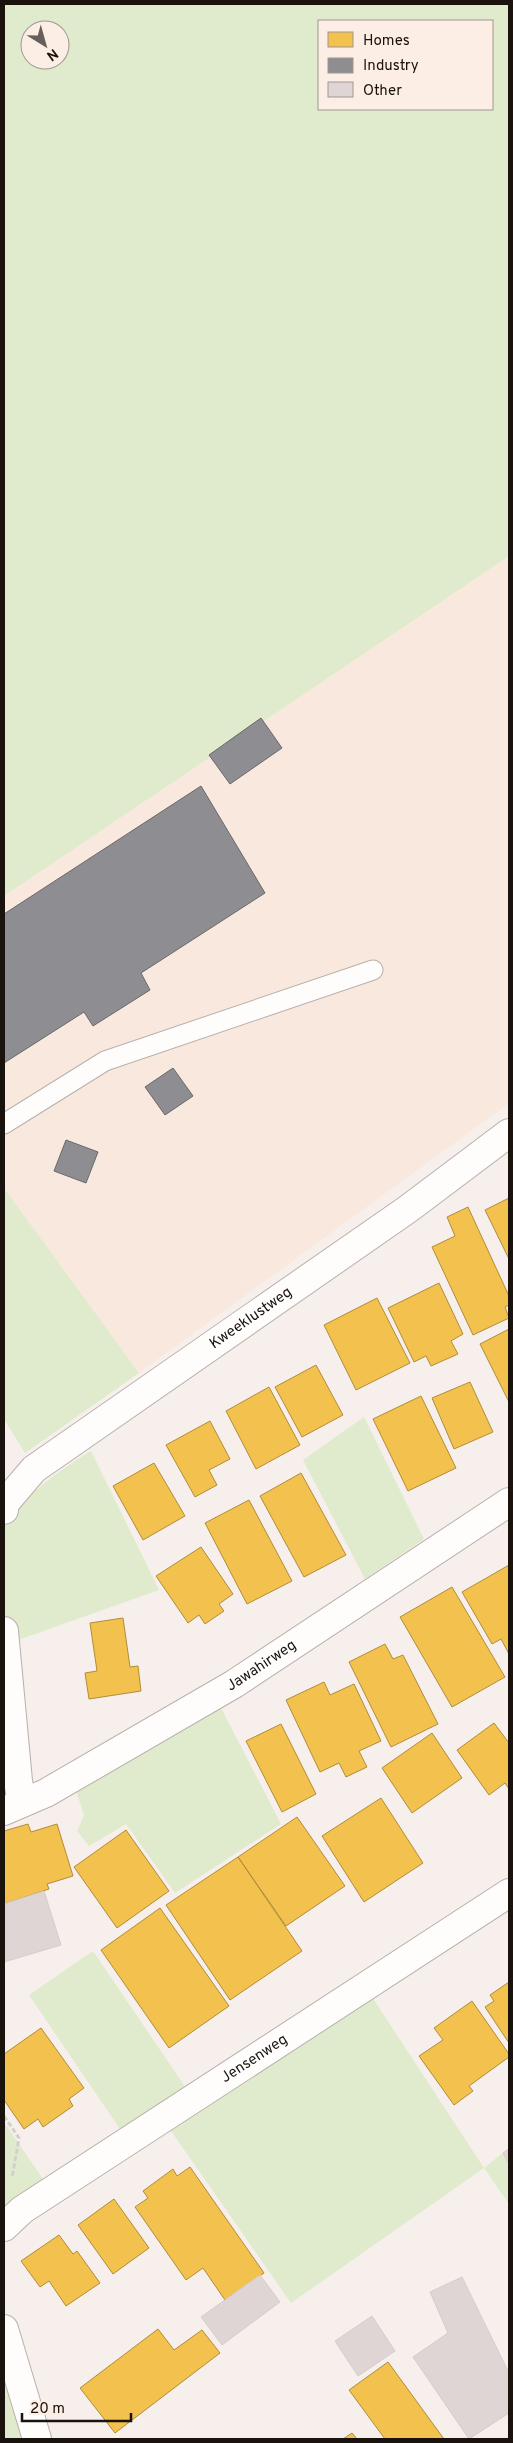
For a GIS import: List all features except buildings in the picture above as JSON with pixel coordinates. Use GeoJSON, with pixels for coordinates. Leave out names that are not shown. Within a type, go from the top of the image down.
{"type":"FeatureCollection","features":[{"type":"Feature","properties":{"kind":"street","name":"Kweeklustweg"},"geometry":{"type":"LineString","coordinates":[[4,1510],[5,1504],[34,1469],[408,1209],[509,1134]]}},
{"type":"Feature","properties":{"kind":"street","name":"Jawahirweg"},"geometry":{"type":"LineString","coordinates":[[13,1807],[46,1793],[234,1684],[509,1502]]}},
{"type":"Feature","properties":{"kind":"street"},"geometry":{"type":"LineString","coordinates":[[4,1630],[18,1781],[13,1807]]}},
{"type":"Feature","properties":{"kind":"street","name":"Jensenweg"},"geometry":{"type":"LineString","coordinates":[[4,2227],[22,2210],[509,1893]]}},
{"type":"Feature","properties":{"kind":"street"},"geometry":{"type":"LineString","coordinates":[[4,2329],[37,2439]]}},
{"type":"Feature","properties":{"kind":"lane"},"geometry":{"type":"LineString","coordinates":[[4,1124],[105,1061],[373,970]]}},
{"type":"Feature","properties":{"kind":"path"},"geometry":{"type":"LineString","coordinates":[[4,2116],[19,2138],[10,2186]]}},
{"type":"Feature","properties":{"kind":"shaded area"},"geometry":{"type":"Polygon","coordinates":[[[509,556],[509,1103],[139,1373],[4,1188],[4,896],[509,556]]]}},
{"type":"Feature","properties":{"kind":"green space"},"geometry":{"type":"Polygon","coordinates":[[[4,4],[509,4],[509,556],[4,896],[4,4]]]}},
{"type":"Feature","properties":{"kind":"green space"},"geometry":{"type":"Polygon","coordinates":[[[4,1188],[139,1373],[25,1453],[4,1419],[4,1188]]]}},
{"type":"Feature","properties":{"kind":"green space"},"geometry":{"type":"Polygon","coordinates":[[[364,1417],[424,1539],[365,1579],[303,1460],[364,1417]]]}},
{"type":"Feature","properties":{"kind":"green space"},"geometry":{"type":"Polygon","coordinates":[[[91,1451],[159,1590],[4,1645],[4,1523],[44,1483],[91,1451]]]}},
{"type":"Feature","properties":{"kind":"green space"},"geometry":{"type":"Polygon","coordinates":[[[220,1706],[281,1824],[175,1893],[126,1824],[89,1846],[77,1831],[84,1815],[76,1791],[81,1782],[220,1706]]]}},
{"type":"Feature","properties":{"kind":"green space"},"geometry":{"type":"Polygon","coordinates":[[[93,1951],[186,2088],[122,2132],[29,1995],[93,1951]]]}},
{"type":"Feature","properties":{"kind":"green space"},"geometry":{"type":"Polygon","coordinates":[[[372,1997],[484,2168],[291,2303],[169,2128],[372,1997]]]}},
{"type":"Feature","properties":{"kind":"green space"},"geometry":{"type":"Polygon","coordinates":[[[4,2122],[45,2182],[4,2210],[4,2122]]]}},
{"type":"Feature","properties":{"kind":"green space"},"geometry":{"type":"Polygon","coordinates":[[[509,2148],[509,2204],[484,2168],[509,2148]]]}},
{"type":"Feature","properties":{"kind":"green space"},"geometry":{"type":"Polygon","coordinates":[[[4,2366],[21,2439],[4,2439],[4,2366]]]}}]}
